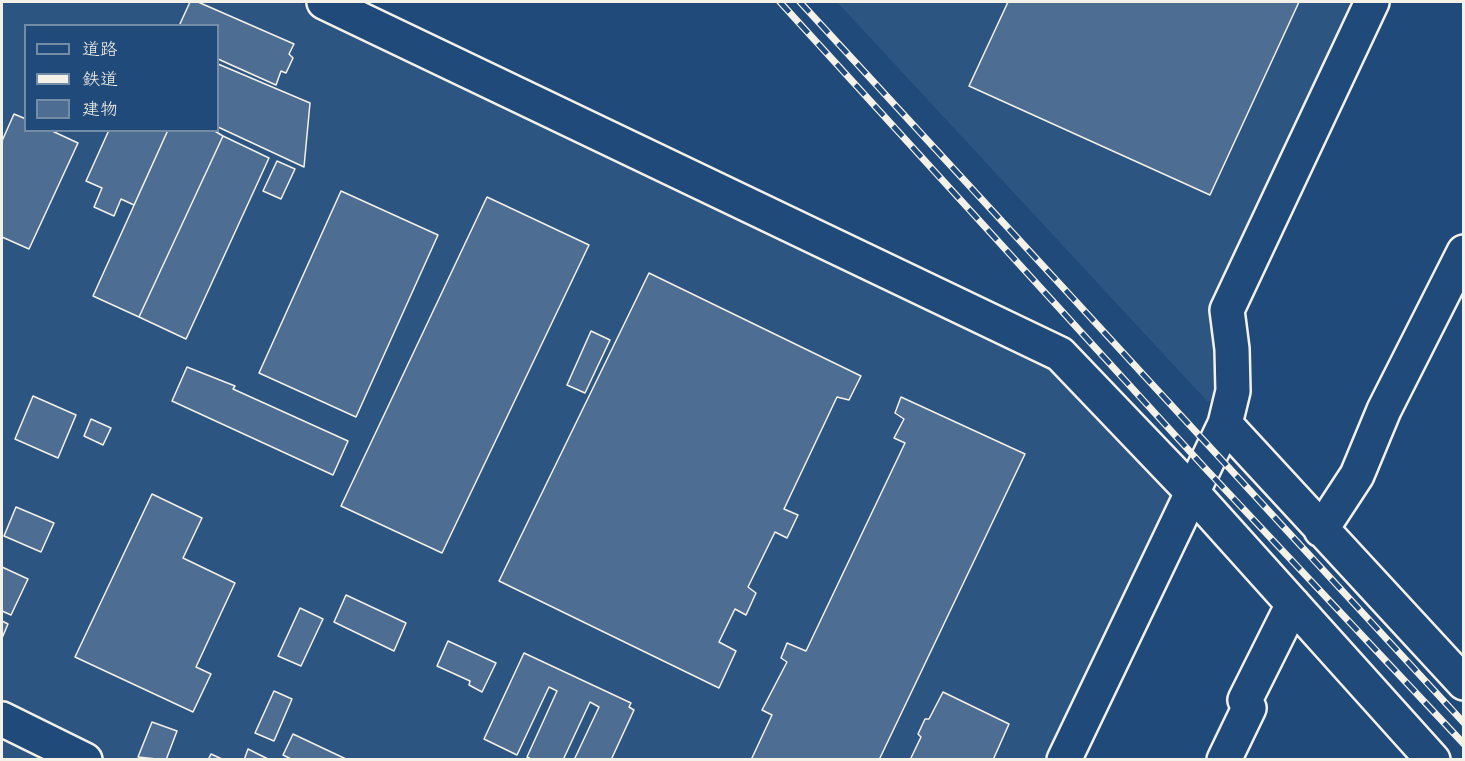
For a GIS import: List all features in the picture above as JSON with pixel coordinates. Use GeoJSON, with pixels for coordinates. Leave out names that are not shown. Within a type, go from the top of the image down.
{"type":"FeatureCollection","features":[{"type":"Feature","properties":{"kind":"street"},"geometry":{"type":"LineString","coordinates":[[324,2],[1060,354],[1192,492],[1432,759]]}},
{"type":"Feature","properties":{"kind":"street"},"geometry":{"type":"LineString","coordinates":[[1064,759],[1225,424],[1233,381],[1227,310],[1372,2]]}},
{"type":"Feature","properties":{"kind":"street"},"geometry":{"type":"LineString","coordinates":[[1321,531],[1357,475],[1384,410],[1464,252]]}},
{"type":"Feature","properties":{"kind":"street"},"geometry":{"type":"LineString","coordinates":[[1225,424],[1321,531],[1464,683]]}},
{"type":"Feature","properties":{"kind":"street"},"geometry":{"type":"LineString","coordinates":[[1224,759],[1250,708],[1245,700],[1293,604]]}},
{"type":"Feature","properties":{"kind":"street"},"geometry":{"type":"LineString","coordinates":[[2,719],[86,759]]}},
{"type":"Feature","properties":{"kind":"shaded area"},"geometry":{"type":"Polygon","coordinates":[[[2,2],[299,2],[1061,368],[1170,487],[1172,501],[1051,759],[2,759],[2,2]]]}},
{"type":"Feature","properties":{"kind":"shaded area"},"geometry":{"type":"Polygon","coordinates":[[[837,2],[1362,2],[1208,325],[1219,335],[1222,356],[1215,401],[1207,401],[837,2]]]}},
{"type":"Feature","properties":{"kind":"building"},"geometry":{"type":"Polygon","coordinates":[[[190,2],[198,2],[294,44],[289,54],[293,58],[286,73],[281,71],[276,85],[219,59],[219,24],[180,24],[190,2]]]}},
{"type":"Feature","properties":{"kind":"building"},"geometry":{"type":"Polygon","coordinates":[[[1008,2],[1299,2],[1210,195],[969,86],[1008,2]]]}},
{"type":"Feature","properties":{"kind":"building"},"geometry":{"type":"Polygon","coordinates":[[[219,64],[310,103],[304,167],[219,127],[219,64]]]}},
{"type":"Feature","properties":{"kind":"building"},"geometry":{"type":"Polygon","coordinates":[[[14,114],[24,118],[24,132],[54,132],[78,143],[29,249],[2,237],[2,141],[14,114]]]}},
{"type":"Feature","properties":{"kind":"building"},"geometry":{"type":"Polygon","coordinates":[[[108,132],[167,132],[134,205],[121,199],[114,216],[94,207],[102,188],[86,181],[108,132]]]}},
{"type":"Feature","properties":{"kind":"building"},"geometry":{"type":"Polygon","coordinates":[[[167,132],[216,132],[223,136],[139,317],[93,296],[167,132]]]}},
{"type":"Feature","properties":{"kind":"building"},"geometry":{"type":"Polygon","coordinates":[[[223,136],[269,158],[186,339],[139,317],[223,136]]]}},
{"type":"Feature","properties":{"kind":"building"},"geometry":{"type":"Polygon","coordinates":[[[277,161],[295,169],[281,199],[263,191],[277,161]]]}},
{"type":"Feature","properties":{"kind":"building"},"geometry":{"type":"Polygon","coordinates":[[[341,191],[438,235],[356,417],[259,373],[341,191]]]}},
{"type":"Feature","properties":{"kind":"building"},"geometry":{"type":"Polygon","coordinates":[[[487,197],[589,245],[442,553],[341,506],[487,197]]]}},
{"type":"Feature","properties":{"kind":"building"},"geometry":{"type":"Polygon","coordinates":[[[649,273],[861,376],[849,400],[837,397],[784,509],[798,515],[787,538],[775,532],[748,587],[756,593],[746,615],[735,609],[719,642],[736,651],[719,688],[499,581],[649,273]]]}},
{"type":"Feature","properties":{"kind":"building"},"geometry":{"type":"Polygon","coordinates":[[[591,331],[610,340],[585,393],[567,385],[591,331]]]}},
{"type":"Feature","properties":{"kind":"building"},"geometry":{"type":"Polygon","coordinates":[[[187,367],[235,386],[233,389],[348,441],[333,475],[172,401],[187,367]]]}},
{"type":"Feature","properties":{"kind":"building"},"geometry":{"type":"Polygon","coordinates":[[[33,396],[76,415],[58,458],[15,439],[33,396]]]}},
{"type":"Feature","properties":{"kind":"building"},"geometry":{"type":"Polygon","coordinates":[[[901,397],[1025,454],[879,760],[751,760],[772,715],[762,710],[787,662],[781,658],[787,643],[806,651],[905,443],[894,438],[904,419],[895,413],[901,397]]]}},
{"type":"Feature","properties":{"kind":"building"},"geometry":{"type":"Polygon","coordinates":[[[91,419],[111,428],[103,445],[84,436],[91,419]]]}},
{"type":"Feature","properties":{"kind":"building"},"geometry":{"type":"Polygon","coordinates":[[[152,494],[202,518],[183,558],[235,583],[196,667],[211,674],[193,712],[75,657],[152,494]]]}},
{"type":"Feature","properties":{"kind":"building"},"geometry":{"type":"Polygon","coordinates":[[[16,507],[54,523],[41,552],[4,536],[16,507]]]}},
{"type":"Feature","properties":{"kind":"building"},"geometry":{"type":"Polygon","coordinates":[[[2,567],[28,579],[11,615],[2,611],[2,567]]]}},
{"type":"Feature","properties":{"kind":"building"},"geometry":{"type":"Polygon","coordinates":[[[346,595],[406,623],[394,651],[334,622],[346,595]]]}},
{"type":"Feature","properties":{"kind":"building"},"geometry":{"type":"Polygon","coordinates":[[[300,608],[323,619],[301,666],[278,656],[300,608]]]}},
{"type":"Feature","properties":{"kind":"building"},"geometry":{"type":"Polygon","coordinates":[[[2,621],[8,624],[2,638],[2,621]]]}},
{"type":"Feature","properties":{"kind":"building"},"geometry":{"type":"Polygon","coordinates":[[[448,641],[496,663],[482,692],[469,685],[470,681],[437,666],[448,641]]]}},
{"type":"Feature","properties":{"kind":"building"},"geometry":{"type":"Polygon","coordinates":[[[524,653],[631,703],[629,707],[634,710],[611,760],[574,760],[599,707],[590,702],[563,760],[533,760],[527,757],[557,691],[549,687],[517,755],[484,739],[524,653]]]}},
{"type":"Feature","properties":{"kind":"building"},"geometry":{"type":"Polygon","coordinates":[[[274,691],[292,699],[274,741],[255,733],[274,691]]]}},
{"type":"Feature","properties":{"kind":"building"},"geometry":{"type":"Polygon","coordinates":[[[943,692],[1009,724],[993,760],[910,760],[921,737],[918,734],[925,719],[929,719],[943,692]]]}},
{"type":"Feature","properties":{"kind":"building"},"geometry":{"type":"Polygon","coordinates":[[[152,722],[177,731],[166,760],[138,757],[152,722]]]}},
{"type":"Feature","properties":{"kind":"building"},"geometry":{"type":"Polygon","coordinates":[[[293,734],[346,759],[293,760],[283,755],[293,734]]]}},
{"type":"Feature","properties":{"kind":"building"},"geometry":{"type":"Polygon","coordinates":[[[248,749],[270,760],[244,760],[248,749]]]}},
{"type":"Feature","properties":{"kind":"building"},"geometry":{"type":"Polygon","coordinates":[[[211,754],[224,760],[208,760],[211,754]]]}},
{"type":"Feature","properties":{"kind":"railway"},"geometry":{"type":"LineString","coordinates":[[780,2],[1204,467],[1464,744]]}},
{"type":"Feature","properties":{"kind":"railway"},"geometry":{"type":"LineString","coordinates":[[800,2],[1464,723]]}}]}
